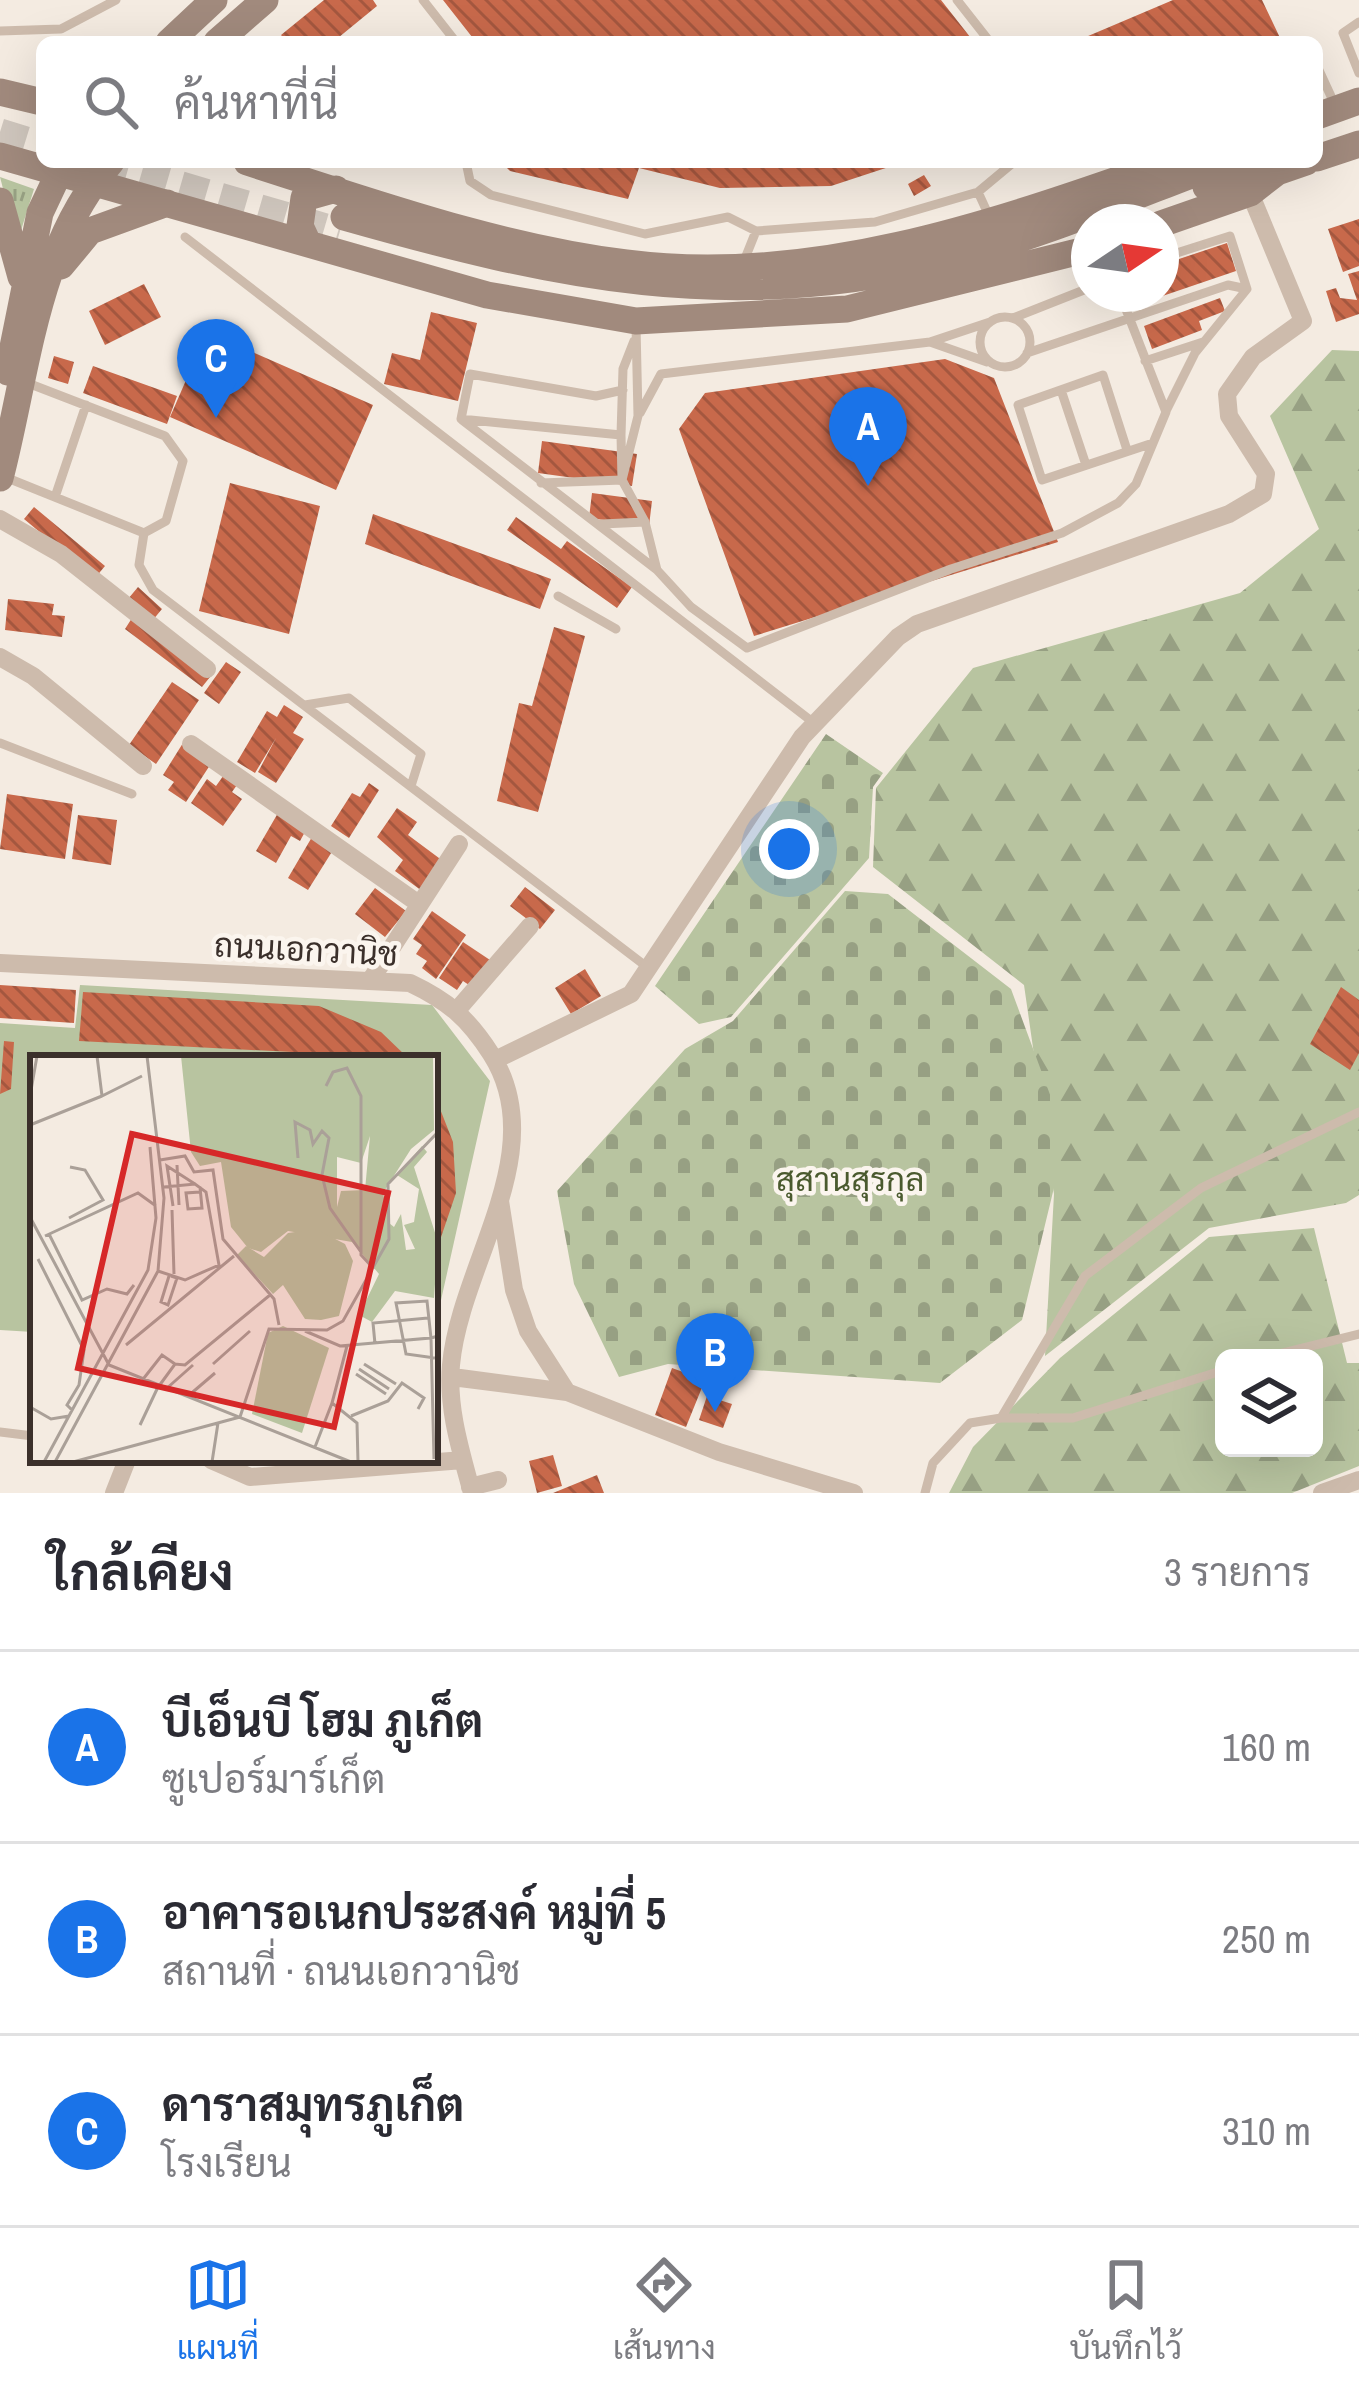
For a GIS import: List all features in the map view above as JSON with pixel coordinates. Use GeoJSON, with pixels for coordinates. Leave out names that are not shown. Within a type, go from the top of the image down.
{"type":"FeatureCollection","features":[{"type":"Feature","properties":{"kind":"main road"},"geometry":{"type":"LineString","coordinates":[[188,36],[214,0]]}},
{"type":"Feature","properties":{"kind":"main road"},"geometry":{"type":"LineString","coordinates":[[188,36],[235,31],[265,0]]}},
{"type":"Feature","properties":{"kind":"main road"},"geometry":{"type":"LineString","coordinates":[[0,91],[36,92]]}},
{"type":"Feature","properties":{"kind":"main road"},"geometry":{"type":"LineString","coordinates":[[0,91],[36,100]]}},
{"type":"Feature","properties":{"kind":"main road"},"geometry":{"type":"LineString","coordinates":[[1323,156],[1359,144]]}},
{"type":"Feature","properties":{"kind":"main road"},"geometry":{"type":"LineString","coordinates":[[0,156],[36,163]]}},
{"type":"Feature","properties":{"kind":"main road"},"geometry":{"type":"LineString","coordinates":[[0,477],[25,382],[33,288],[60,168]]}},
{"type":"Feature","properties":{"kind":"main road"},"geometry":{"type":"LineString","coordinates":[[71,168],[103,171],[166,202],[487,295],[636,328],[847,309],[1071,253]]}},
{"type":"Feature","properties":{"kind":"main road"},"geometry":{"type":"LineString","coordinates":[[267,168],[504,239],[628,264],[742,266],[793,264],[924,242],[992,224],[1119,170]]}},
{"type":"Feature","properties":{"kind":"main road"},"geometry":{"type":"LineString","coordinates":[[1107,204],[1208,168]]}},
{"type":"Feature","properties":{"kind":"main road"},"geometry":{"type":"LineString","coordinates":[[1179,218],[1250,193],[1288,168]]}},
{"type":"Feature","properties":{"kind":"main road"},"geometry":{"type":"LineString","coordinates":[[1158,204],[1254,170],[1276,172]]}},
{"type":"Feature","properties":{"kind":"main road"},"geometry":{"type":"LineString","coordinates":[[0,448],[7,334],[67,222],[103,171]]}},
{"type":"Feature","properties":{"kind":"main road"},"geometry":{"type":"LineString","coordinates":[[307,242],[300,226],[304,198],[336,189]]}},
{"type":"Feature","properties":{"kind":"main road"},"geometry":{"type":"LineString","coordinates":[[0,201],[33,288]]}},
{"type":"Feature","properties":{"kind":"main road"},"geometry":{"type":"LineString","coordinates":[[33,288],[90,231],[166,202]]}},
{"type":"Feature","properties":{"kind":"main road"},"geometry":{"type":"LineString","coordinates":[[1071,217],[947,261],[777,286],[645,286],[568,274],[342,224],[518,280],[641,303],[832,298],[988,262],[1071,234]]}},
{"type":"Feature","properties":{"kind":"street"},"geometry":{"type":"LineString","coordinates":[[495,1060],[609,1009],[631,994],[814,723],[898,637],[917,624],[1210,521],[1263,494],[1266,474],[1229,416],[1227,394],[1252,357],[1303,321],[1297,295],[1250,193]]}},
{"type":"Feature","properties":{"kind":"street"},"geometry":{"type":"LineString","coordinates":[[0,519],[62,554],[207,669]]}},
{"type":"Feature","properties":{"kind":"street"},"geometry":{"type":"LineString","coordinates":[[0,657],[33,676],[143,766]]}},
{"type":"Feature","properties":{"kind":"street"},"geometry":{"type":"LineString","coordinates":[[190,743],[419,904]]}},
{"type":"Feature","properties":{"kind":"street"},"geometry":{"type":"LineString","coordinates":[[370,981],[459,844]]}},
{"type":"Feature","properties":{"kind":"street"},"geometry":{"type":"LineString","coordinates":[[458,1009],[530,926]]}},
{"type":"Feature","properties":{"kind":"street","name":"ถนนเอกวานิช"},"geometry":{"type":"LineString","coordinates":[[0,963],[410,983],[458,1009],[506,1077],[515,1133],[499,1192],[505,1247],[528,1331],[567,1392],[718,1452],[854,1493]]}},
{"type":"Feature","properties":{"kind":"street"},"geometry":{"type":"LineString","coordinates":[[498,1480],[471,1490],[454,1378],[499,1192]]}},
{"type":"Feature","properties":{"kind":"street"},"geometry":{"type":"LineString","coordinates":[[483,1244],[492,1235],[505,1247]]}},
{"type":"Feature","properties":{"kind":"street"},"geometry":{"type":"LineString","coordinates":[[537,1389],[545,1386],[547,1367]]}},
{"type":"Feature","properties":{"kind":"street"},"geometry":{"type":"LineString","coordinates":[[454,1378],[567,1392]]}},
{"type":"Feature","properties":{"kind":"street"},"geometry":{"type":"LineString","coordinates":[[438,1462],[463,1460]]}},
{"type":"Feature","properties":{"kind":"street"},"geometry":{"type":"LineString","coordinates":[[114,1493],[126,1463]]}},
{"type":"Feature","properties":{"kind":"street"},"geometry":{"type":"LineString","coordinates":[[218,1463],[250,1477],[425,1463]]}},
{"type":"Feature","properties":{"kind":"street"},"geometry":{"type":"LineString","coordinates":[[1322,1493],[1359,1480]]}},
{"type":"Feature","properties":{"kind":"lane"},"geometry":{"type":"LineString","coordinates":[[0,31],[61,29],[116,0]]}},
{"type":"Feature","properties":{"kind":"lane"},"geometry":{"type":"LineString","coordinates":[[423,0],[451,36]]}},
{"type":"Feature","properties":{"kind":"lane"},"geometry":{"type":"LineString","coordinates":[[957,0],[985,36]]}},
{"type":"Feature","properties":{"kind":"lane"},"geometry":{"type":"LineString","coordinates":[[1359,22],[1343,33],[1359,73]]}},
{"type":"Feature","properties":{"kind":"lane"},"geometry":{"type":"LineString","coordinates":[[1323,78],[1338,108]]}},
{"type":"Feature","properties":{"kind":"lane"},"geometry":{"type":"LineString","coordinates":[[467,168],[470,181],[491,195],[645,234],[728,218],[756,231],[875,222],[978,192],[1007,168]]}},
{"type":"Feature","properties":{"kind":"lane"},"geometry":{"type":"LineString","coordinates":[[978,192],[992,224]]}},
{"type":"Feature","properties":{"kind":"lane"},"geometry":{"type":"LineString","coordinates":[[742,266],[756,231]]}},
{"type":"Feature","properties":{"kind":"lane"},"geometry":{"type":"LineString","coordinates":[[1179,252],[1230,236],[1247,289]]}},
{"type":"Feature","properties":{"kind":"lane"},"geometry":{"type":"LineString","coordinates":[[185,237],[814,723]]}},
{"type":"Feature","properties":{"kind":"lane"},"geometry":{"type":"LineString","coordinates":[[930,342],[1008,368],[1028,353],[1228,285],[1247,289]]}},
{"type":"Feature","properties":{"kind":"lane"},"geometry":{"type":"LineString","coordinates":[[461,419],[538,483],[657,570],[691,607],[747,647],[951,569],[1062,533],[1118,503],[1136,484],[1203,342],[1247,289]]}},
{"type":"Feature","properties":{"kind":"lane"},"geometry":{"type":"LineString","coordinates":[[622,480],[638,416],[661,374],[930,342],[1071,295]]}},
{"type":"Feature","properties":{"kind":"lane"},"geometry":{"type":"LineString","coordinates":[[1126,312],[1166,412]]}},
{"type":"Feature","properties":{"kind":"lane"},"geometry":{"type":"LineString","coordinates":[[1013,318],[1026,328],[1028,353]]}},
{"type":"Feature","properties":{"kind":"lane"},"geometry":{"type":"LineString","coordinates":[[990,322],[979,344],[992,364]]}},
{"type":"Feature","properties":{"kind":"lane"},"geometry":{"type":"LineString","coordinates":[[636,328],[622,369],[622,480],[645,522],[657,570]]}},
{"type":"Feature","properties":{"kind":"lane"},"geometry":{"type":"LineString","coordinates":[[636,328],[638,416]]}},
{"type":"Feature","properties":{"kind":"lane"},"geometry":{"type":"LineString","coordinates":[[1145,361],[1203,342]]}},
{"type":"Feature","properties":{"kind":"lane"},"geometry":{"type":"LineString","coordinates":[[461,419],[470,374],[596,396],[622,390]]}},
{"type":"Feature","properties":{"kind":"lane"},"geometry":{"type":"LineString","coordinates":[[1127,450],[1103,375],[1018,405],[1042,481],[1153,443]]}},
{"type":"Feature","properties":{"kind":"lane"},"geometry":{"type":"LineString","coordinates":[[25,382],[165,436],[181,454],[166,521],[144,533]]}},
{"type":"Feature","properties":{"kind":"lane"},"geometry":{"type":"LineString","coordinates":[[1061,390],[1086,465]]}},
{"type":"Feature","properties":{"kind":"lane"},"geometry":{"type":"LineString","coordinates":[[55,497],[86,405]]}},
{"type":"Feature","properties":{"kind":"lane"},"geometry":{"type":"LineString","coordinates":[[461,419],[621,435]]}},
{"type":"Feature","properties":{"kind":"lane"},"geometry":{"type":"LineString","coordinates":[[0,477],[144,533]]}},
{"type":"Feature","properties":{"kind":"lane"},"geometry":{"type":"LineString","coordinates":[[538,483],[622,480]]}},
{"type":"Feature","properties":{"kind":"lane"},"geometry":{"type":"LineString","coordinates":[[599,524],[645,522]]}},
{"type":"Feature","properties":{"kind":"lane"},"geometry":{"type":"LineString","coordinates":[[144,533],[139,565],[150,587],[648,968]]}},
{"type":"Feature","properties":{"kind":"lane"},"geometry":{"type":"LineString","coordinates":[[558,596],[616,629]]}},
{"type":"Feature","properties":{"kind":"lane"},"geometry":{"type":"LineString","coordinates":[[304,705],[349,698],[421,754],[411,786]]}},
{"type":"Feature","properties":{"kind":"lane"},"geometry":{"type":"LineString","coordinates":[[0,743],[132,794]]}},
{"type":"Feature","properties":{"kind":"lane"},"geometry":{"type":"LineString","coordinates":[[1001,1418],[1085,1276],[1201,1188],[1359,1112]]}},
{"type":"Feature","properties":{"kind":"lane"},"geometry":{"type":"LineString","coordinates":[[1299,1349],[1359,1334]]}},
{"type":"Feature","properties":{"kind":"lane"},"geometry":{"type":"LineString","coordinates":[[925,1493],[933,1462],[946,1443],[970,1424],[1001,1418],[1073,1418],[1215,1373]]}},
{"type":"Feature","properties":{"kind":"lane"},"geometry":{"type":"LineString","coordinates":[[0,1432],[30,1436]]}},
{"type":"Feature","properties":{"kind":"green space"},"geometry":{"type":"Polygon","coordinates":[[[0,177],[34,189],[17,243],[0,177]]]}},
{"type":"Feature","properties":{"kind":"green space"},"geometry":{"type":"Polygon","coordinates":[[[1332,350],[1359,351],[1359,1195],[1346,1203],[1209,1228],[1045,1356],[1054,1194],[1024,985],[873,867],[876,788],[973,668],[1240,593],[1319,529],[1270,416],[1332,350]]]}},
{"type":"Feature","properties":{"kind":"green space"},"geometry":{"type":"Polygon","coordinates":[[[826,734],[883,773],[873,787],[869,858],[731,1017],[699,1024],[655,986],[826,734]]]}},
{"type":"Feature","properties":{"kind":"green space","name":"สุสานสุรกุล"},"geometry":{"type":"Polygon","coordinates":[[[845,891],[888,894],[1011,989],[1066,1138],[1022,1320],[940,1383],[668,1364],[619,1377],[574,1284],[557,1191],[685,1049],[733,1021],[845,891]]]}},
{"type":"Feature","properties":{"kind":"green space"},"geometry":{"type":"Polygon","coordinates":[[[80,985],[432,1005],[490,1081],[438,1314],[438,1055],[30,1055],[30,1332],[0,1330],[0,1023],[75,1028],[80,985]]]}},
{"type":"Feature","properties":{"kind":"green space"},"geometry":{"type":"Polygon","coordinates":[[[1314,1228],[1347,1363],[1359,1363],[1359,1466],[1292,1493],[949,1493],[973,1447],[1060,1358],[1209,1237],[1314,1228]]]}},
{"type":"Feature","properties":{"kind":"building"},"geometry":{"type":"Polygon","coordinates":[[[324,0],[373,0],[377,6],[340,36],[281,35],[324,0]]]}},
{"type":"Feature","properties":{"kind":"building"},"geometry":{"type":"Polygon","coordinates":[[[443,0],[941,0],[969,36],[471,36],[443,0]]]}},
{"type":"Feature","properties":{"kind":"building"},"geometry":{"type":"Polygon","coordinates":[[[1173,0],[1262,0],[1279,36],[1088,36],[1173,0]]]}},
{"type":"Feature","properties":{"kind":"building"},"geometry":{"type":"Polygon","coordinates":[[[507,168],[639,168],[628,199],[507,168]]]}},
{"type":"Feature","properties":{"kind":"building"},"geometry":{"type":"Polygon","coordinates":[[[639,168],[886,168],[831,186],[720,188],[639,168]]]}},
{"type":"Feature","properties":{"kind":"building"},"geometry":{"type":"Polygon","coordinates":[[[924,175],[931,186],[914,196],[908,184],[924,175]]]}},
{"type":"Feature","properties":{"kind":"building"},"geometry":{"type":"Polygon","coordinates":[[[1359,219],[1359,266],[1343,272],[1328,229],[1359,219]]]}},
{"type":"Feature","properties":{"kind":"building"},"geometry":{"type":"Polygon","coordinates":[[[1227,243],[1236,271],[1179,290],[1179,259],[1227,243]]]}},
{"type":"Feature","properties":{"kind":"building"},"geometry":{"type":"Polygon","coordinates":[[[1359,271],[1359,314],[1336,322],[1326,291],[1336,288],[1340,298],[1357,300],[1348,274],[1359,271]]]}},
{"type":"Feature","properties":{"kind":"building"},"geometry":{"type":"Polygon","coordinates":[[[144,284],[161,317],[105,345],[89,311],[144,284]]]}},
{"type":"Feature","properties":{"kind":"building"},"geometry":{"type":"Polygon","coordinates":[[[1220,298],[1225,311],[1199,321],[1202,330],[1152,349],[1144,326],[1220,298]]]}},
{"type":"Feature","properties":{"kind":"building"},"geometry":{"type":"Polygon","coordinates":[[[431,312],[477,323],[458,401],[384,384],[392,353],[420,360],[431,312]]]}},
{"type":"Feature","properties":{"kind":"building"},"geometry":{"type":"Polygon","coordinates":[[[207,332],[373,405],[336,490],[170,417],[207,332]]]}},
{"type":"Feature","properties":{"kind":"building"},"geometry":{"type":"Polygon","coordinates":[[[54,356],[74,362],[68,384],[48,378],[54,356]]]}},
{"type":"Feature","properties":{"kind":"building"},"geometry":{"type":"Polygon","coordinates":[[[945,359],[994,378],[1058,542],[754,636],[679,429],[705,393],[945,359]]]}},
{"type":"Feature","properties":{"kind":"building"},"geometry":{"type":"Polygon","coordinates":[[[93,366],[177,396],[167,424],[83,393],[93,366]]]}},
{"type":"Feature","properties":{"kind":"building"},"geometry":{"type":"Polygon","coordinates":[[[542,441],[637,454],[632,486],[538,473],[542,441]]]}},
{"type":"Feature","properties":{"kind":"building"},"geometry":{"type":"Polygon","coordinates":[[[230,483],[320,506],[289,634],[199,611],[230,483]]]}},
{"type":"Feature","properties":{"kind":"building"},"geometry":{"type":"Polygon","coordinates":[[[592,493],[652,501],[649,526],[589,518],[592,493]]]}},
{"type":"Feature","properties":{"kind":"building"},"geometry":{"type":"Polygon","coordinates":[[[34,507],[105,566],[95,578],[24,519],[34,507]]]}},
{"type":"Feature","properties":{"kind":"building"},"geometry":{"type":"Polygon","coordinates":[[[373,514],[551,579],[540,609],[365,544],[373,514]]]}},
{"type":"Feature","properties":{"kind":"building"},"geometry":{"type":"Polygon","coordinates":[[[516,517],[561,549],[567,541],[632,587],[617,608],[507,530],[516,517]]]}},
{"type":"Feature","properties":{"kind":"building"},"geometry":{"type":"Polygon","coordinates":[[[138,587],[162,609],[152,621],[128,599],[138,587]]]}},
{"type":"Feature","properties":{"kind":"building"},"geometry":{"type":"Polygon","coordinates":[[[8,599],[54,604],[52,615],[65,616],[62,637],[5,630],[8,599]]]}},
{"type":"Feature","properties":{"kind":"building"},"geometry":{"type":"Polygon","coordinates":[[[132,618],[210,677],[202,687],[125,629],[132,618]]]}},
{"type":"Feature","properties":{"kind":"building"},"geometry":{"type":"Polygon","coordinates":[[[554,627],[585,636],[538,812],[497,801],[519,703],[532,706],[554,627]]]}},
{"type":"Feature","properties":{"kind":"building"},"geometry":{"type":"Polygon","coordinates":[[[226,662],[241,672],[219,704],[204,693],[226,662]]]}},
{"type":"Feature","properties":{"kind":"building"},"geometry":{"type":"Polygon","coordinates":[[[172,682],[199,700],[156,764],[129,745],[172,682]]]}},
{"type":"Feature","properties":{"kind":"building"},"geometry":{"type":"Polygon","coordinates":[[[284,705],[303,717],[293,733],[304,739],[276,783],[258,772],[276,738],[255,773],[237,762],[267,711],[277,717],[284,705]]]}},
{"type":"Feature","properties":{"kind":"building"},"geometry":{"type":"Polygon","coordinates":[[[183,743],[212,762],[186,802],[168,790],[174,782],[163,775],[183,743]]]}},
{"type":"Feature","properties":{"kind":"building"},"geometry":{"type":"Polygon","coordinates":[[[226,772],[239,782],[232,792],[242,799],[223,826],[191,803],[207,779],[216,786],[226,772]]]}},
{"type":"Feature","properties":{"kind":"building"},"geometry":{"type":"Polygon","coordinates":[[[369,783],[379,790],[349,838],[331,826],[352,793],[360,797],[369,783]]]}},
{"type":"Feature","properties":{"kind":"building"},"geometry":{"type":"Polygon","coordinates":[[[7,794],[73,804],[65,859],[0,849],[7,794]]]}},
{"type":"Feature","properties":{"kind":"building"},"geometry":{"type":"Polygon","coordinates":[[[397,808],[417,822],[408,835],[443,861],[422,891],[395,871],[403,860],[377,837],[397,808]]]}},
{"type":"Feature","properties":{"kind":"building"},"geometry":{"type":"Polygon","coordinates":[[[278,813],[306,830],[300,841],[291,836],[276,863],[256,851],[278,813]]]}},
{"type":"Feature","properties":{"kind":"building"},"geometry":{"type":"Polygon","coordinates":[[[78,815],[117,820],[111,865],[72,859],[78,815]]]}},
{"type":"Feature","properties":{"kind":"building"},"geometry":{"type":"Polygon","coordinates":[[[312,837],[333,850],[308,890],[288,878],[312,837]]]}},
{"type":"Feature","properties":{"kind":"building"},"geometry":{"type":"Polygon","coordinates":[[[525,887],[555,910],[540,929],[510,906],[525,887]]]}},
{"type":"Feature","properties":{"kind":"building"},"geometry":{"type":"Polygon","coordinates":[[[375,888],[406,911],[385,937],[355,914],[375,888]]]}},
{"type":"Feature","properties":{"kind":"building"},"geometry":{"type":"Polygon","coordinates":[[[432,911],[466,935],[436,979],[422,968],[427,961],[416,954],[422,945],[413,939],[432,911]]]}},
{"type":"Feature","properties":{"kind":"building"},"geometry":{"type":"Polygon","coordinates":[[[463,942],[490,960],[472,987],[463,981],[457,990],[439,978],[463,942]]]}},
{"type":"Feature","properties":{"kind":"building"},"geometry":{"type":"Polygon","coordinates":[[[585,969],[601,996],[571,1014],[555,988],[585,969]]]}},
{"type":"Feature","properties":{"kind":"building"},"geometry":{"type":"Polygon","coordinates":[[[0,985],[76,990],[74,1023],[0,1018],[0,985]]]}},
{"type":"Feature","properties":{"kind":"building"},"geometry":{"type":"Polygon","coordinates":[[[1341,987],[1359,1000],[1359,1053],[1350,1070],[1310,1044],[1341,987]]]}},
{"type":"Feature","properties":{"kind":"building"},"geometry":{"type":"Polygon","coordinates":[[[83,992],[319,1006],[381,1032],[405,1055],[350,1055],[79,1041],[83,992]]]}},
{"type":"Feature","properties":{"kind":"building"},"geometry":{"type":"Polygon","coordinates":[[[4,1041],[14,1042],[11,1089],[0,1094],[4,1041]]]}},
{"type":"Feature","properties":{"kind":"building"},"geometry":{"type":"Polygon","coordinates":[[[438,1104],[453,1142],[456,1193],[438,1246],[438,1104]]]}},
{"type":"Feature","properties":{"kind":"building"},"geometry":{"type":"Polygon","coordinates":[[[672,1368],[705,1380],[686,1427],[655,1415],[672,1368]]]}},
{"type":"Feature","properties":{"kind":"building"},"geometry":{"type":"Polygon","coordinates":[[[707,1396],[732,1404],[723,1428],[699,1420],[707,1396]]]}},
{"type":"Feature","properties":{"kind":"building"},"geometry":{"type":"Polygon","coordinates":[[[553,1455],[562,1486],[537,1493],[529,1461],[553,1455]]]}},
{"type":"Feature","properties":{"kind":"building"},"geometry":{"type":"Polygon","coordinates":[[[597,1475],[604,1493],[553,1493],[597,1475]]]}},
{"type":"Feature","properties":{"kind":"tunnel"},"geometry":{"type":"LineString","coordinates":[[0,132],[36,143]]}},
{"type":"Feature","properties":{"kind":"tunnel"},"geometry":{"type":"LineString","coordinates":[[123,168],[340,231]]}},
{"type":"Feature","properties":{"kind":"place","name":"ดาราสมุทรภูเก็ต"},"geometry":{"type":"Point","coordinates":[216,418]}},
{"type":"Feature","properties":{"kind":"place","name":"บีเอ็นบี โฮม ภูเก็ต"},"geometry":{"type":"Point","coordinates":[868,486]}},
{"type":"Feature","properties":{"kind":"place","name":"อาคารอเนกประสงค์ หมู่ที่ 5"},"geometry":{"type":"Point","coordinates":[715,1412]}}]}
